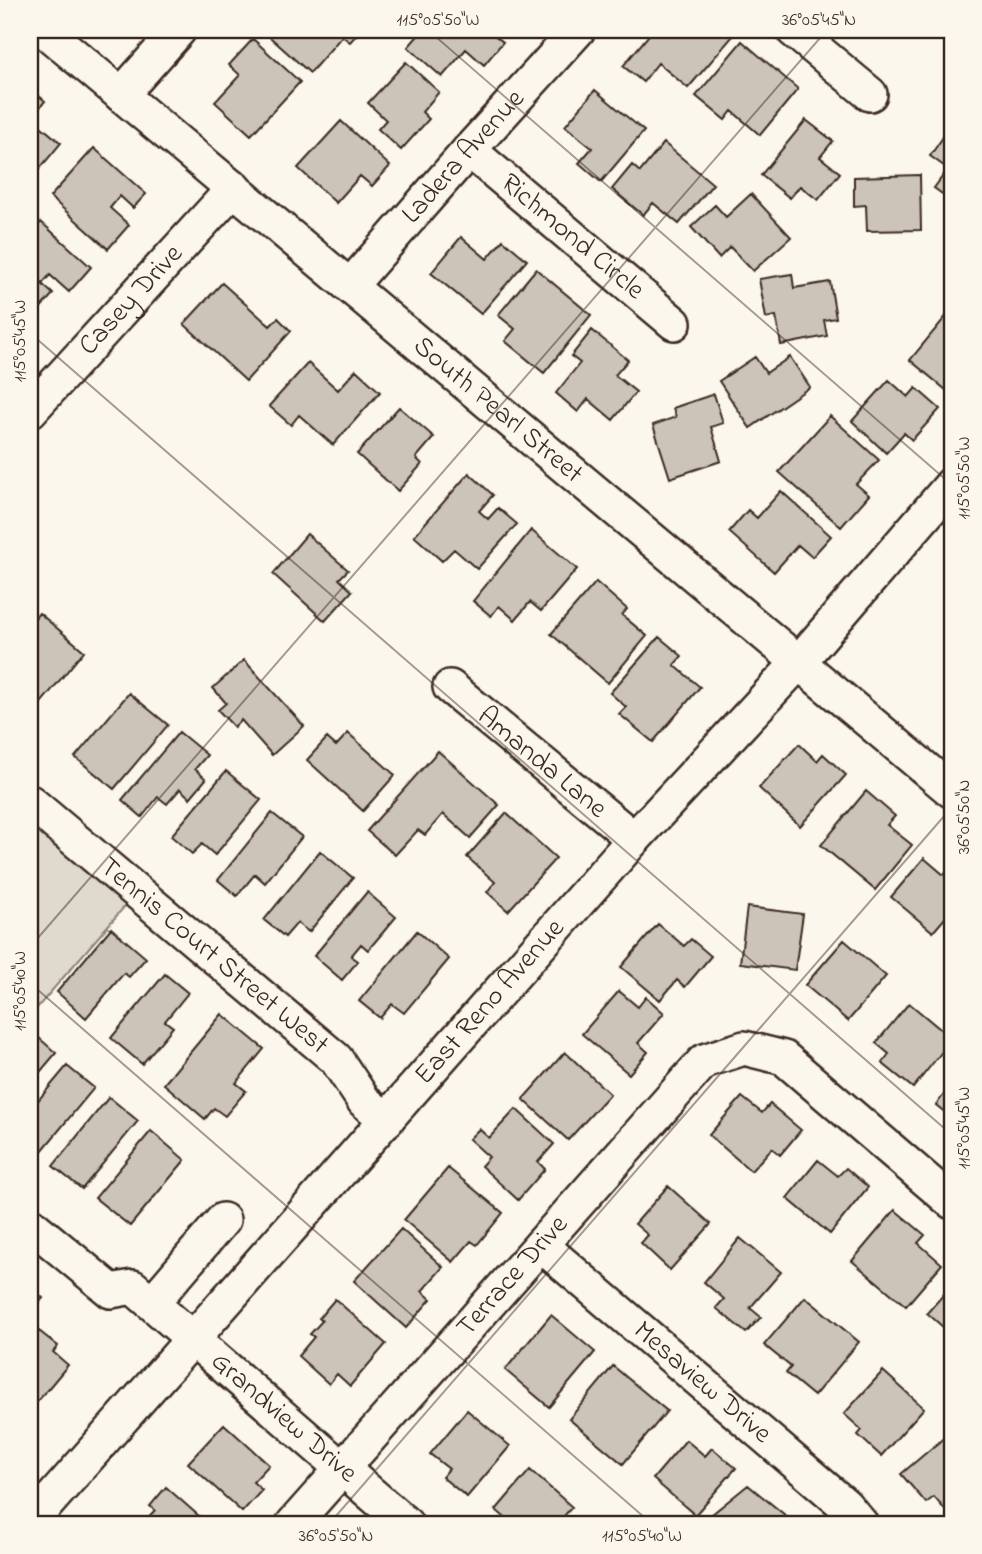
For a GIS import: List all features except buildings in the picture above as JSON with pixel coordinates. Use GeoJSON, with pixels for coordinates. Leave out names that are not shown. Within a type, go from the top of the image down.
{"type":"FeatureCollection","features":[{"type":"Feature","properties":{"kind":"street","name":"South Pearl Street"},"geometry":{"type":"LineString","coordinates":[[44,30],[952,791]]}},
{"type":"Feature","properties":{"kind":"street"},"geometry":{"type":"LineString","coordinates":[[121,95],[179,30]]}},
{"type":"Feature","properties":{"kind":"street","name":"Ladera Avenue"},"geometry":{"type":"LineString","coordinates":[[351,286],[578,30]]}},
{"type":"Feature","properties":{"kind":"street"},"geometry":{"type":"LineString","coordinates":[[793,30],[870,93]]}},
{"type":"Feature","properties":{"kind":"street","name":"Richmond Circle"},"geometry":{"type":"LineString","coordinates":[[469,150],[674,323]]}},
{"type":"Feature","properties":{"kind":"street","name":"Casey Drive"},"geometry":{"type":"LineString","coordinates":[[32,403],[234,188]]}},
{"type":"Feature","properties":{"kind":"street","name":"East Reno Avenue"},"geometry":{"type":"LineString","coordinates":[[30,1523],[634,839],[798,663],[952,484]]}},
{"type":"Feature","properties":{"kind":"street","name":"Amanda Lane"},"geometry":{"type":"LineString","coordinates":[[450,687],[634,839]]}},
{"type":"Feature","properties":{"kind":"street","name":"Tennis Court Street West"},"geometry":{"type":"LineString","coordinates":[[30,802],[336,1059],[364,1101],[387,1120]]}},
{"type":"Feature","properties":{"kind":"street","name":"Terrace Drive"},"geometry":{"type":"LineString","coordinates":[[293,1524],[704,1061],[744,1048],[784,1058],[952,1202]]}},
{"type":"Feature","properties":{"kind":"street"},"geometry":{"type":"LineString","coordinates":[[152,1303],[223,1220]]}},
{"type":"Feature","properties":{"kind":"street","name":"Grandview Drive"},"geometry":{"type":"LineString","coordinates":[[30,1224],[111,1291],[133,1287],[406,1524]]}},
{"type":"Feature","properties":{"kind":"street","name":"Mesaview Drive"},"geometry":{"type":"LineString","coordinates":[[541,1245],[845,1505],[861,1524]]}},
{"type":"Feature","properties":{"kind":"shaded area"},"geometry":{"type":"Polygon","coordinates":[[[30,802],[137,892],[30,1016],[30,802]]]}}]}
